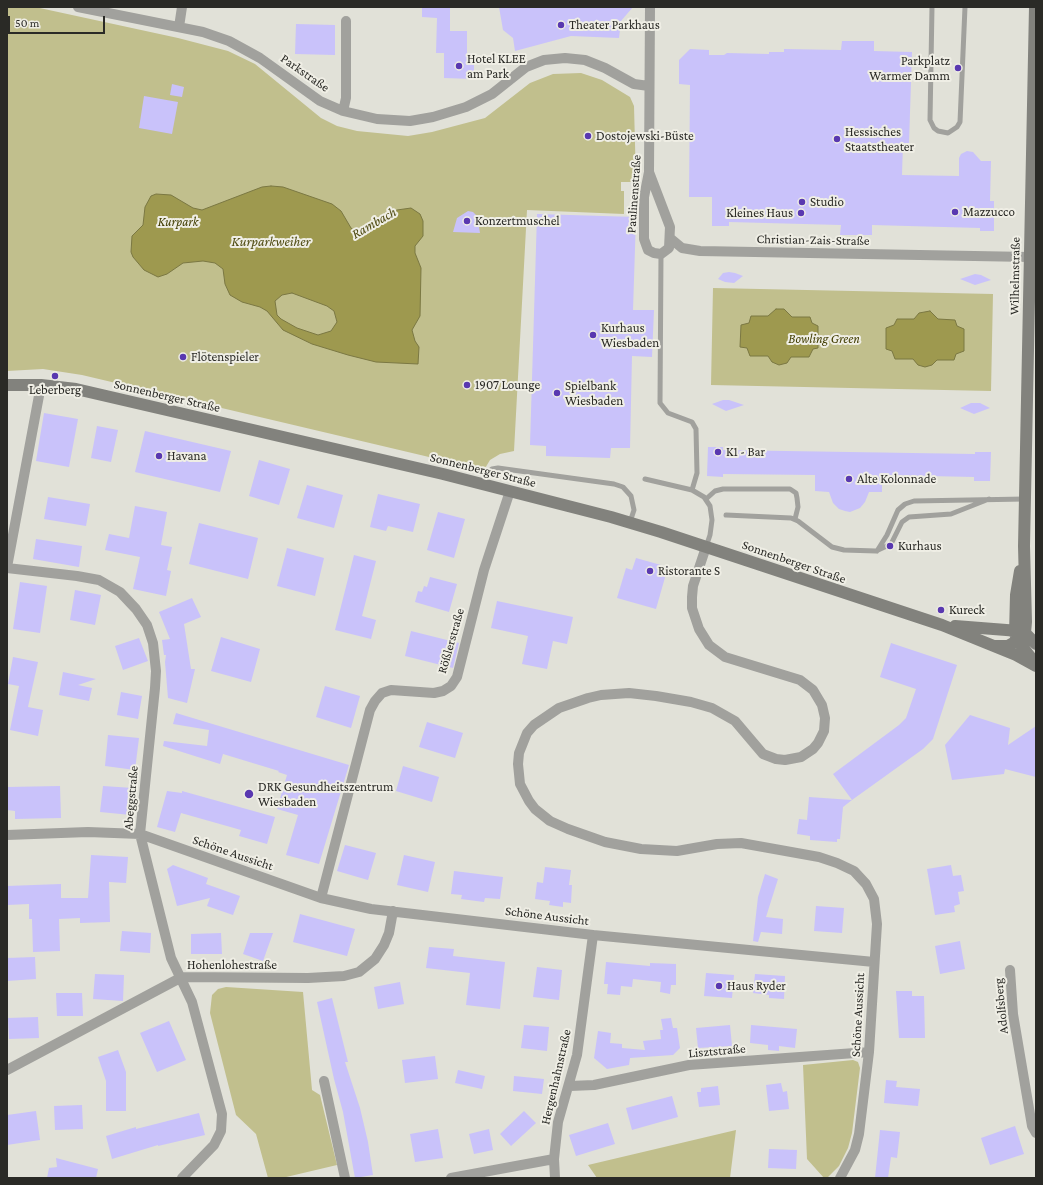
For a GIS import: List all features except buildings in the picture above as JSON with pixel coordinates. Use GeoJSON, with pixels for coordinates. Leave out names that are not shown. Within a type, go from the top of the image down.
{"type":"FeatureCollection","features":[{"type":"Feature","properties":{"kind":"main road","name":"Wilhelmstraße"},"geometry":{"type":"LineString","coordinates":[[1019,635],[1018,579],[1024,546],[1026,499],[1029,257],[1034,142],[1034,7]]}},
{"type":"Feature","properties":{"kind":"main road","name":"Sonnenberger Straße"},"geometry":{"type":"LineString","coordinates":[[7,385],[41,385],[76,389],[484,484],[630,522],[942,625],[1016,655],[1036,665]]}},
{"type":"Feature","properties":{"kind":"main road","name":"Sonnenberger Straße"},"geometry":{"type":"LineString","coordinates":[[942,625],[1019,635]]}},
{"type":"Feature","properties":{"kind":"main road","name":"Sonnenberger Straße"},"geometry":{"type":"LineString","coordinates":[[994,646],[1008,646],[1019,635]]}},
{"type":"Feature","properties":{"kind":"main road"},"geometry":{"type":"LineString","coordinates":[[1019,635],[1036,644]]}},
{"type":"Feature","properties":{"kind":"main road"},"geometry":{"type":"LineString","coordinates":[[1019,635],[1036,665]]}},
{"type":"Feature","properties":{"kind":"street","name":"Parkstraße"},"geometry":{"type":"LineString","coordinates":[[78,7],[203,32],[229,41],[248,50],[320,101],[343,111],[360,116],[410,121],[433,117],[466,106],[492,94],[526,67],[544,60],[565,58],[585,60],[605,68],[634,84],[649,86]]}},
{"type":"Feature","properties":{"kind":"street"},"geometry":{"type":"LineString","coordinates":[[179,27],[182,7]]}},
{"type":"Feature","properties":{"kind":"street","name":"Paulinenstraße"},"geometry":{"type":"LineString","coordinates":[[650,7],[649,172],[644,197],[644,244],[650,252],[661,254]]}},
{"type":"Feature","properties":{"kind":"street"},"geometry":{"type":"LineString","coordinates":[[343,111],[346,98],[346,21]]}},
{"type":"Feature","properties":{"kind":"street"},"geometry":{"type":"LineString","coordinates":[[649,172],[658,199],[668,220],[670,238],[667,251],[661,254]]}},
{"type":"Feature","properties":{"kind":"street","name":"Christian-Zais-Straße"},"geometry":{"type":"LineString","coordinates":[[670,238],[682,248],[700,251],[1029,257]]}},
{"type":"Feature","properties":{"kind":"street"},"geometry":{"type":"LineString","coordinates":[[7,567],[41,385]]}},
{"type":"Feature","properties":{"kind":"street","name":"Rößlerstraße"},"geometry":{"type":"LineString","coordinates":[[321,898],[370,710],[382,693],[391,690],[434,693],[443,691],[451,686],[457,677],[484,570],[510,491]]}},
{"type":"Feature","properties":{"kind":"street"},"geometry":{"type":"LineString","coordinates":[[706,547],[693,586],[692,597],[694,619],[699,629],[710,645],[725,657],[800,680],[810,688],[820,700],[824,712],[824,731],[818,744],[801,757],[785,760],[776,759],[763,754],[734,721],[712,708],[691,702],[656,696],[629,693],[601,695],[580,700],[559,708],[546,715],[527,733],[519,753],[518,764],[518,775],[524,793],[535,809],[550,821],[574,832],[605,842],[641,849],[678,851],[717,844],[741,843],[819,857],[854,871],[866,884],[874,900],[877,924],[874,962]]}},
{"type":"Feature","properties":{"kind":"street","name":"Abeggstraße"},"geometry":{"type":"LineString","coordinates":[[7,567],[99,580],[120,592],[136,609],[146,625],[153,644],[156,671],[140,834],[171,958],[182,977],[192,1002],[222,1114],[222,1123],[214,1145],[182,1178]]}},
{"type":"Feature","properties":{"kind":"street","name":"Schöne Aussicht"},"geometry":{"type":"LineString","coordinates":[[7,835],[88,832],[140,834],[321,898],[353,906],[593,935],[874,962],[869,1052],[859,1134],[855,1150],[840,1178]]}},
{"type":"Feature","properties":{"kind":"street","name":"Hohenlohestraße"},"geometry":{"type":"LineString","coordinates":[[7,1070],[182,977],[308,978],[344,976],[358,972],[375,960],[384,945],[389,933],[393,911]]}},
{"type":"Feature","properties":{"kind":"street","name":"Hergenhahnstraße"},"geometry":{"type":"LineString","coordinates":[[555,1178],[554,1159],[558,1122],[570,1086],[578,1055],[593,935]]}},
{"type":"Feature","properties":{"kind":"street","name":"Adolfsberg"},"geometry":{"type":"LineString","coordinates":[[1010,970],[1013,1014],[1032,1126],[1036,1133]]}},
{"type":"Feature","properties":{"kind":"street","name":"Lisztstraße"},"geometry":{"type":"LineString","coordinates":[[570,1086],[594,1086],[689,1065],[869,1052]]}},
{"type":"Feature","properties":{"kind":"street"},"geometry":{"type":"LineString","coordinates":[[324,1081],[345,1178]]}},
{"type":"Feature","properties":{"kind":"street"},"geometry":{"type":"LineString","coordinates":[[451,1178],[554,1159]]}},
{"type":"Feature","properties":{"kind":"lane"},"geometry":{"type":"LineString","coordinates":[[932,7],[930,120],[934,128],[938,131],[948,133],[957,127],[960,122],[965,7]]}},
{"type":"Feature","properties":{"kind":"lane"},"geometry":{"type":"LineString","coordinates":[[661,254],[660,403],[666,411],[692,422],[696,429],[697,473],[692,490]]}},
{"type":"Feature","properties":{"kind":"lane"},"geometry":{"type":"LineString","coordinates":[[484,484],[487,473],[492,469],[498,468],[614,484],[623,487],[631,496],[634,510],[630,522]]}},
{"type":"Feature","properties":{"kind":"lane"},"geometry":{"type":"LineString","coordinates":[[645,479],[692,490],[706,499],[710,506],[712,520],[710,535],[706,547]]}},
{"type":"Feature","properties":{"kind":"lane"},"geometry":{"type":"LineString","coordinates":[[706,499],[715,491],[723,489],[786,488],[793,490],[797,498],[798,507],[795,520]]}},
{"type":"Feature","properties":{"kind":"lane"},"geometry":{"type":"LineString","coordinates":[[726,515],[778,516],[795,520],[832,546],[844,550],[876,551],[891,544],[902,522],[909,517],[945,515],[962,511],[989,499]]}},
{"type":"Feature","properties":{"kind":"lane"},"geometry":{"type":"LineString","coordinates":[[876,551],[887,535],[894,516],[905,504],[923,500],[1026,499]]}},
{"type":"Feature","properties":{"kind":"green space","name":"Kurpark"},"geometry":{"type":"Polygon","coordinates":[[[7,7],[35,7],[178,38],[228,51],[255,64],[321,118],[337,126],[357,131],[408,136],[432,132],[485,118],[530,83],[553,74],[581,73],[602,80],[630,97],[634,106],[636,182],[621,182],[621,191],[624,191],[624,214],[527,210],[514,451],[500,454],[490,460],[484,470],[82,375],[43,369],[7,371],[7,7]]]}},
{"type":"Feature","properties":{"kind":"green space","name":"Bowling Green"},"geometry":{"type":"Polygon","coordinates":[[[713,288],[993,294],[991,391],[711,385],[713,288]]]}},
{"type":"Feature","properties":{"kind":"green space"},"geometry":{"type":"Polygon","coordinates":[[[226,987],[303,992],[312,1090],[320,1095],[337,1165],[282,1178],[268,1178],[256,1134],[236,1115],[210,1013],[212,995],[218,989],[226,987]]]}},
{"type":"Feature","properties":{"kind":"green space"},"geometry":{"type":"Polygon","coordinates":[[[853,1060],[858,1062],[860,1068],[852,1133],[848,1148],[839,1166],[827,1178],[824,1178],[807,1159],[803,1065],[853,1060]]]}},
{"type":"Feature","properties":{"kind":"green space"},"geometry":{"type":"Polygon","coordinates":[[[736,1130],[730,1178],[597,1178],[588,1165],[736,1130]]]}},
{"type":"Feature","properties":{"kind":"water","name":"Kurparkweiher"},"geometry":{"type":"Polygon","coordinates":[[[262,187],[283,187],[332,204],[341,211],[351,228],[356,232],[367,232],[385,215],[397,210],[411,208],[420,214],[423,221],[423,236],[415,246],[415,253],[421,268],[420,316],[412,330],[415,341],[419,347],[418,364],[376,362],[348,355],[312,344],[283,330],[267,311],[260,307],[242,302],[230,295],[225,284],[223,269],[215,263],[203,261],[183,263],[167,274],[158,277],[144,270],[133,257],[131,252],[132,236],[143,225],[145,207],[151,196],[156,194],[171,195],[193,208],[202,210],[262,187]],[[292,293],[282,295],[275,301],[277,315],[281,319],[297,328],[318,335],[331,331],[337,322],[334,311],[327,306],[292,293]]]}},
{"type":"Feature","properties":{"kind":"water"},"geometry":{"type":"Polygon","coordinates":[[[776,309],[784,309],[792,317],[810,317],[812,323],[818,326],[818,348],[813,349],[809,357],[791,357],[787,363],[779,365],[772,362],[768,356],[750,356],[747,348],[740,347],[741,325],[749,323],[751,316],[768,316],[776,309]]]}},
{"type":"Feature","properties":{"kind":"water"},"geometry":{"type":"Polygon","coordinates":[[[930,311],[938,319],[955,320],[957,326],[964,329],[964,351],[956,354],[954,360],[937,360],[932,365],[925,367],[918,365],[913,359],[895,359],[892,351],[886,349],[886,328],[894,325],[897,319],[914,319],[919,313],[930,311]]]}},
{"type":"Feature","properties":{"kind":"place","name":"Theater Parkhaus"},"geometry":{"type":"Point","coordinates":[561,25]}},
{"type":"Feature","properties":{"kind":"place","name":"Hotel KLEE am Park"},"geometry":{"type":"Point","coordinates":[459,66]}},
{"type":"Feature","properties":{"kind":"place","name":"Parkplatz Warmer Damm"},"geometry":{"type":"Point","coordinates":[958,68]}},
{"type":"Feature","properties":{"kind":"place","name":"Dostojewski-Büste"},"geometry":{"type":"Point","coordinates":[588,136]}},
{"type":"Feature","properties":{"kind":"place","name":"Hessisches Staatstheater"},"geometry":{"type":"Point","coordinates":[837,139]}},
{"type":"Feature","properties":{"kind":"place","name":"Studio"},"geometry":{"type":"Point","coordinates":[802,202]}},
{"type":"Feature","properties":{"kind":"place","name":"Mazzucco"},"geometry":{"type":"Point","coordinates":[955,212]}},
{"type":"Feature","properties":{"kind":"place","name":"Kleines Haus"},"geometry":{"type":"Point","coordinates":[801,213]}},
{"type":"Feature","properties":{"kind":"place","name":"Konzertmuschel"},"geometry":{"type":"Point","coordinates":[467,221]}},
{"type":"Feature","properties":{"kind":"place","name":"Kurhaus Wiesbaden"},"geometry":{"type":"Point","coordinates":[593,335]}},
{"type":"Feature","properties":{"kind":"place","name":"Flötenspieler"},"geometry":{"type":"Point","coordinates":[183,357]}},
{"type":"Feature","properties":{"kind":"place","name":"Leberberg"},"geometry":{"type":"Point","coordinates":[55,376]}},
{"type":"Feature","properties":{"kind":"place","name":"1907 Lounge"},"geometry":{"type":"Point","coordinates":[467,385]}},
{"type":"Feature","properties":{"kind":"place","name":"Spielbank Wiesbaden"},"geometry":{"type":"Point","coordinates":[557,393]}},
{"type":"Feature","properties":{"kind":"place","name":"K1 - Bar"},"geometry":{"type":"Point","coordinates":[718,452]}},
{"type":"Feature","properties":{"kind":"place","name":"Havana"},"geometry":{"type":"Point","coordinates":[159,456]}},
{"type":"Feature","properties":{"kind":"place","name":"Alte Kolonnade"},"geometry":{"type":"Point","coordinates":[849,479]}},
{"type":"Feature","properties":{"kind":"place","name":"Kurhaus"},"geometry":{"type":"Point","coordinates":[890,546]}},
{"type":"Feature","properties":{"kind":"place","name":"Ristorante S"},"geometry":{"type":"Point","coordinates":[650,571]}},
{"type":"Feature","properties":{"kind":"place","name":"Kureck"},"geometry":{"type":"Point","coordinates":[941,610]}},
{"type":"Feature","properties":{"kind":"place","name":"DRK Gesundheitszentrum Wiesbaden"},"geometry":{"type":"Point","coordinates":[249,794]}},
{"type":"Feature","properties":{"kind":"place","name":"Haus Ryder"},"geometry":{"type":"Point","coordinates":[719,986]}},
{"type":"Feature","properties":{"kind":"water label","name":"Rambach"},"geometry":{"type":"Point","coordinates":[374,223]}}]}
